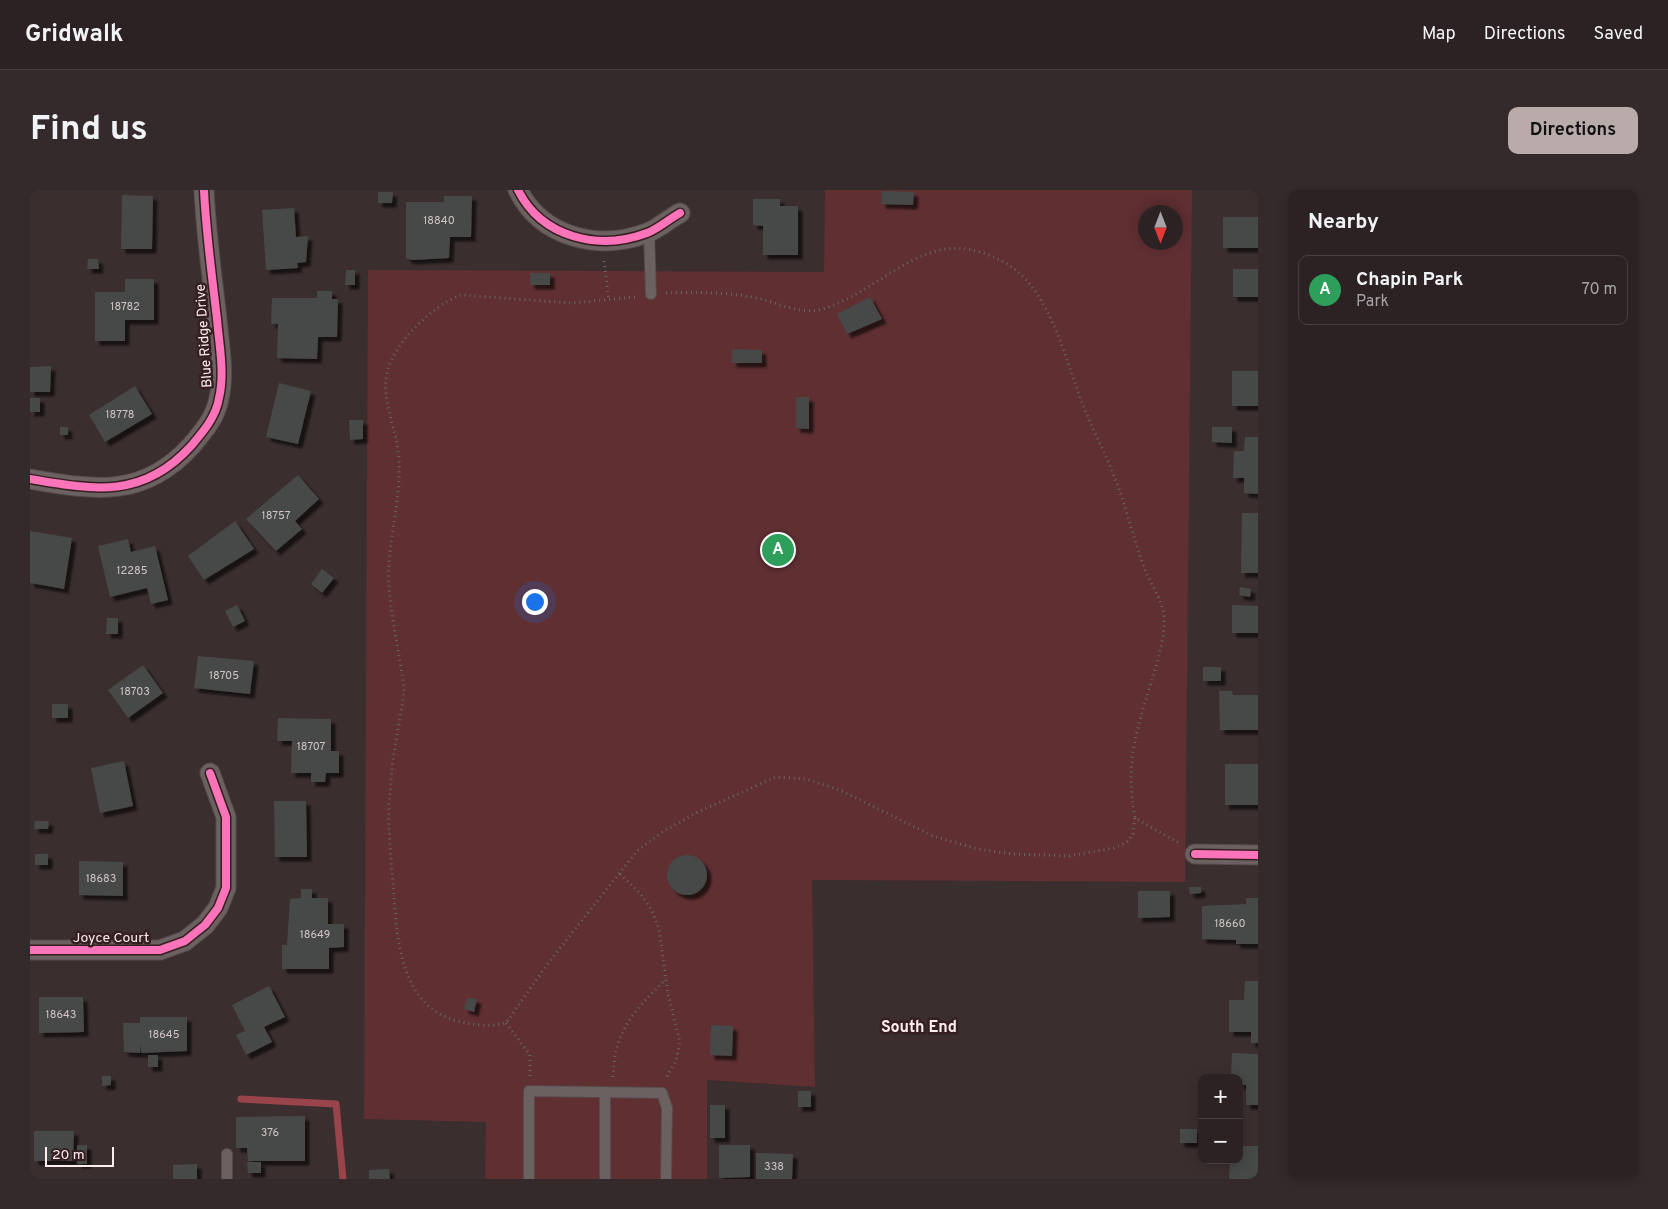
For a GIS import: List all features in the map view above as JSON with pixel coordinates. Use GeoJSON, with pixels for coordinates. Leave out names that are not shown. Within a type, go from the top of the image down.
{"type":"FeatureCollection","features":[{"type":"Feature","properties":{"kind":"street","name":"Blue Ridge Drive"},"geometry":{"type":"LineString","coordinates":[[30,479],[81,488],[111,489],[138,484],[176,463],[207,428],[219,399],[221,368],[204,190]]}},
{"type":"Feature","properties":{"kind":"street"},"geometry":{"type":"LineString","coordinates":[[518,190],[524,202],[542,222],[573,238],[604,241],[622,240],[649,232],[680,212]]}},
{"type":"Feature","properties":{"kind":"street","name":"Joyce Court"},"geometry":{"type":"LineString","coordinates":[[30,950],[160,950],[185,941],[205,925],[218,908],[226,888],[226,817],[210,773]]}},
{"type":"Feature","properties":{"kind":"street"},"geometry":{"type":"LineString","coordinates":[[1195,854],[1258,855]]}},
{"type":"Feature","properties":{"kind":"lane"},"geometry":{"type":"LineString","coordinates":[[649,232],[651,294]]}},
{"type":"Feature","properties":{"kind":"lane"},"geometry":{"type":"LineString","coordinates":[[529,1179],[530,1091],[662,1093],[667,1108],[666,1179]]}},
{"type":"Feature","properties":{"kind":"lane"},"geometry":{"type":"LineString","coordinates":[[605,1179],[609,1092]]}},
{"type":"Feature","properties":{"kind":"lane"},"geometry":{"type":"LineString","coordinates":[[227,1154],[227,1179]]}},
{"type":"Feature","properties":{"kind":"path"},"geometry":{"type":"LineString","coordinates":[[604,241],[609,300]]}},
{"type":"Feature","properties":{"kind":"path"},"geometry":{"type":"LineString","coordinates":[[954,247],[982,252],[995,257],[1020,273],[1038,297],[1060,341],[1083,407],[1114,476],[1145,571],[1163,608],[1161,651],[1135,740],[1130,764],[1131,794],[1135,818],[1133,834],[1127,842],[1114,848],[1069,856],[1014,854],[940,839],[914,829],[840,790],[806,779],[791,776],[776,777],[731,796],[664,831],[637,851],[626,862],[620,874],[549,962],[506,1023],[482,1025],[448,1019],[437,1014],[426,1006],[414,988],[404,967],[400,947],[393,881],[389,806],[404,688],[389,588],[389,563],[399,464],[395,432],[386,404],[386,379],[393,354],[406,338],[447,300],[472,295],[543,302],[609,300],[651,294],[702,293],[758,298],[793,310],[822,309],[857,293],[930,252],[954,247]]}},
{"type":"Feature","properties":{"kind":"path"},"geometry":{"type":"LineString","coordinates":[[1135,818],[1182,845],[1189,842],[1195,854]]}},
{"type":"Feature","properties":{"kind":"path"},"geometry":{"type":"LineString","coordinates":[[620,874],[640,893],[652,909],[664,952],[666,979],[680,1042],[676,1061],[665,1081],[662,1093]]}},
{"type":"Feature","properties":{"kind":"path"},"geometry":{"type":"LineString","coordinates":[[609,1092],[619,1036],[634,1011],[666,979]]}},
{"type":"Feature","properties":{"kind":"path"},"geometry":{"type":"LineString","coordinates":[[506,1023],[530,1055],[530,1091]]}},
{"type":"Feature","properties":{"kind":"shaded area"},"geometry":{"type":"Polygon","coordinates":[[[825,190],[1192,190],[1185,882],[812,880],[815,1087],[707,1080],[707,1179],[485,1179],[486,1122],[364,1119],[368,270],[824,272],[825,190]]]}},
{"type":"Feature","properties":{"kind":"building"},"geometry":{"type":"Polygon","coordinates":[[[882,191],[914,192],[913,205],[881,204],[882,191]]]}},
{"type":"Feature","properties":{"kind":"building"},"geometry":{"type":"Polygon","coordinates":[[[378,192],[393,192],[392,203],[378,203],[378,192]]]}},
{"type":"Feature","properties":{"kind":"building"},"geometry":{"type":"Polygon","coordinates":[[[122,195],[153,196],[152,249],[121,249],[122,195]]]}},
{"type":"Feature","properties":{"kind":"building"},"geometry":{"type":"Polygon","coordinates":[[[444,196],[472,196],[471,237],[450,237],[449,258],[412,260],[406,258],[406,202],[444,202],[444,196]]]}},
{"type":"Feature","properties":{"kind":"building"},"geometry":{"type":"Polygon","coordinates":[[[753,199],[780,199],[780,206],[798,206],[798,255],[763,255],[763,226],[753,225],[753,199]]]}},
{"type":"Feature","properties":{"kind":"building"},"geometry":{"type":"Polygon","coordinates":[[[294,208],[296,237],[308,236],[306,262],[297,263],[298,268],[266,270],[262,210],[294,208]]]}},
{"type":"Feature","properties":{"kind":"building"},"geometry":{"type":"Polygon","coordinates":[[[1223,217],[1258,217],[1258,248],[1223,248],[1223,217]]]}},
{"type":"Feature","properties":{"kind":"building"},"geometry":{"type":"Polygon","coordinates":[[[88,259],[98,259],[99,269],[87,269],[88,259]]]}},
{"type":"Feature","properties":{"kind":"building"},"geometry":{"type":"Polygon","coordinates":[[[1233,269],[1258,269],[1258,297],[1233,297],[1233,269]]]}},
{"type":"Feature","properties":{"kind":"building"},"geometry":{"type":"Polygon","coordinates":[[[346,270],[355,270],[355,285],[345,285],[346,270]]]}},
{"type":"Feature","properties":{"kind":"building"},"geometry":{"type":"Polygon","coordinates":[[[530,273],[550,273],[550,285],[530,285],[530,273]]]}},
{"type":"Feature","properties":{"kind":"building"},"geometry":{"type":"Polygon","coordinates":[[[125,279],[154,279],[154,320],[125,320],[125,341],[95,341],[95,292],[125,292],[125,279]]]}},
{"type":"Feature","properties":{"kind":"building"},"geometry":{"type":"Polygon","coordinates":[[[317,291],[332,291],[332,299],[338,299],[337,337],[318,337],[317,359],[277,358],[278,324],[271,324],[272,298],[317,298],[317,291]]]}},
{"type":"Feature","properties":{"kind":"building"},"geometry":{"type":"Polygon","coordinates":[[[870,297],[882,319],[847,334],[837,314],[870,297]]]}},
{"type":"Feature","properties":{"kind":"building"},"geometry":{"type":"Polygon","coordinates":[[[732,349],[762,350],[762,363],[732,363],[732,349]]]}},
{"type":"Feature","properties":{"kind":"building"},"geometry":{"type":"Polygon","coordinates":[[[51,366],[50,392],[30,392],[30,367],[51,366]]]}},
{"type":"Feature","properties":{"kind":"building"},"geometry":{"type":"Polygon","coordinates":[[[1232,371],[1258,371],[1258,406],[1232,406],[1232,371]]]}},
{"type":"Feature","properties":{"kind":"building"},"geometry":{"type":"Polygon","coordinates":[[[279,383],[311,391],[298,444],[266,437],[279,383]]]}},
{"type":"Feature","properties":{"kind":"building"},"geometry":{"type":"Polygon","coordinates":[[[135,386],[152,414],[105,442],[89,415],[135,386]]]}},
{"type":"Feature","properties":{"kind":"building"},"geometry":{"type":"Polygon","coordinates":[[[796,397],[809,397],[809,429],[796,428],[796,397]]]}},
{"type":"Feature","properties":{"kind":"building"},"geometry":{"type":"Polygon","coordinates":[[[30,398],[40,398],[40,412],[30,412],[30,398]]]}},
{"type":"Feature","properties":{"kind":"building"},"geometry":{"type":"Polygon","coordinates":[[[349,420],[363,420],[363,439],[350,440],[349,420]]]}},
{"type":"Feature","properties":{"kind":"building"},"geometry":{"type":"Polygon","coordinates":[[[60,427],[68,427],[68,435],[60,435],[60,427]]]}},
{"type":"Feature","properties":{"kind":"building"},"geometry":{"type":"Polygon","coordinates":[[[1212,427],[1232,427],[1232,443],[1212,442],[1212,427]]]}},
{"type":"Feature","properties":{"kind":"building"},"geometry":{"type":"Polygon","coordinates":[[[1245,437],[1258,437],[1258,494],[1244,493],[1244,478],[1233,478],[1234,451],[1244,451],[1245,437]]]}},
{"type":"Feature","properties":{"kind":"building"},"geometry":{"type":"Polygon","coordinates":[[[298,475],[319,499],[295,521],[302,529],[276,551],[246,519],[298,475]]]}},
{"type":"Feature","properties":{"kind":"building"},"geometry":{"type":"Polygon","coordinates":[[[1242,513],[1258,513],[1258,573],[1241,573],[1242,513]]]}},
{"type":"Feature","properties":{"kind":"building"},"geometry":{"type":"Polygon","coordinates":[[[235,521],[254,549],[204,580],[188,556],[235,521]]]}},
{"type":"Feature","properties":{"kind":"building"},"geometry":{"type":"Polygon","coordinates":[[[30,531],[72,538],[64,589],[30,583],[30,531]]]}},
{"type":"Feature","properties":{"kind":"building"},"geometry":{"type":"Polygon","coordinates":[[[128,539],[131,552],[155,546],[168,600],[151,604],[147,588],[110,597],[98,546],[128,539]]]}},
{"type":"Feature","properties":{"kind":"building"},"geometry":{"type":"Polygon","coordinates":[[[322,569],[334,578],[322,593],[311,584],[322,569]]]}},
{"type":"Feature","properties":{"kind":"building"},"geometry":{"type":"Polygon","coordinates":[[[1240,587],[1251,589],[1250,597],[1239,595],[1240,587]]]}},
{"type":"Feature","properties":{"kind":"building"},"geometry":{"type":"Polygon","coordinates":[[[237,605],[245,621],[233,627],[225,611],[237,605]]]}},
{"type":"Feature","properties":{"kind":"building"},"geometry":{"type":"Polygon","coordinates":[[[1232,605],[1258,606],[1258,633],[1232,633],[1232,605]]]}},
{"type":"Feature","properties":{"kind":"building"},"geometry":{"type":"Polygon","coordinates":[[[107,618],[118,618],[118,634],[106,634],[107,618]]]}},
{"type":"Feature","properties":{"kind":"building"},"geometry":{"type":"Polygon","coordinates":[[[198,656],[254,661],[250,694],[194,688],[198,656]]]}},
{"type":"Feature","properties":{"kind":"building"},"geometry":{"type":"Polygon","coordinates":[[[143,665],[163,693],[128,718],[108,690],[143,665]]]}},
{"type":"Feature","properties":{"kind":"building"},"geometry":{"type":"Polygon","coordinates":[[[1203,667],[1221,667],[1221,681],[1203,681],[1203,667]]]}},
{"type":"Feature","properties":{"kind":"building"},"geometry":{"type":"Polygon","coordinates":[[[1219,691],[1232,691],[1233,695],[1258,695],[1258,730],[1220,730],[1219,691]]]}},
{"type":"Feature","properties":{"kind":"building"},"geometry":{"type":"Polygon","coordinates":[[[52,704],[68,704],[68,718],[52,718],[52,704]]]}},
{"type":"Feature","properties":{"kind":"building"},"geometry":{"type":"Polygon","coordinates":[[[278,718],[331,719],[331,751],[339,751],[339,773],[326,773],[325,782],[311,782],[311,773],[291,773],[292,741],[277,741],[278,718]]]}},
{"type":"Feature","properties":{"kind":"building"},"geometry":{"type":"Polygon","coordinates":[[[124,761],[133,806],[100,813],[91,768],[124,761]]]}},
{"type":"Feature","properties":{"kind":"building"},"geometry":{"type":"Polygon","coordinates":[[[1225,764],[1258,764],[1258,805],[1225,805],[1225,764]]]}},
{"type":"Feature","properties":{"kind":"building"},"geometry":{"type":"Polygon","coordinates":[[[274,801],[306,801],[307,857],[275,857],[274,801]]]}},
{"type":"Feature","properties":{"kind":"building"},"geometry":{"type":"Polygon","coordinates":[[[35,821],[49,821],[48,829],[34,829],[35,821]]]}},
{"type":"Feature","properties":{"kind":"building"},"geometry":{"type":"Polygon","coordinates":[[[35,854],[48,854],[48,865],[35,865],[35,854]]]}},
{"type":"Feature","properties":{"kind":"building"},"geometry":{"type":"Polygon","coordinates":[[[691,855],[698,858],[704,864],[707,875],[706,883],[698,892],[691,895],[683,895],[676,892],[668,883],[667,871],[670,864],[679,856],[691,855]]]}},
{"type":"Feature","properties":{"kind":"building"},"geometry":{"type":"Polygon","coordinates":[[[79,861],[123,862],[123,896],[79,895],[79,861]]]}},
{"type":"Feature","properties":{"kind":"building"},"geometry":{"type":"Polygon","coordinates":[[[1189,887],[1201,887],[1201,893],[1190,894],[1189,887]]]}},
{"type":"Feature","properties":{"kind":"building"},"geometry":{"type":"Polygon","coordinates":[[[301,889],[312,889],[312,898],[328,898],[328,924],[344,924],[344,947],[329,948],[329,969],[282,969],[282,945],[287,945],[290,899],[301,898],[301,889]]]}},
{"type":"Feature","properties":{"kind":"building"},"geometry":{"type":"Polygon","coordinates":[[[1138,891],[1170,891],[1170,917],[1138,918],[1138,891]]]}},
{"type":"Feature","properties":{"kind":"building"},"geometry":{"type":"Polygon","coordinates":[[[1246,898],[1258,898],[1258,944],[1236,944],[1236,940],[1202,939],[1202,906],[1246,904],[1246,898]]]}},
{"type":"Feature","properties":{"kind":"building"},"geometry":{"type":"Polygon","coordinates":[[[1245,981],[1258,981],[1258,1043],[1251,1043],[1251,1032],[1229,1032],[1229,1000],[1244,1000],[1245,981]]]}},
{"type":"Feature","properties":{"kind":"building"},"geometry":{"type":"Polygon","coordinates":[[[269,986],[285,1017],[264,1027],[272,1042],[246,1055],[236,1035],[245,1031],[232,1005],[269,986]]]}},
{"type":"Feature","properties":{"kind":"building"},"geometry":{"type":"Polygon","coordinates":[[[39,997],[83,997],[84,1032],[39,1033],[39,997]]]}},
{"type":"Feature","properties":{"kind":"building"},"geometry":{"type":"Polygon","coordinates":[[[467,998],[477,999],[474,1012],[464,1009],[467,998]]]}},
{"type":"Feature","properties":{"kind":"building"},"geometry":{"type":"Polygon","coordinates":[[[140,1017],[187,1017],[187,1051],[141,1053],[140,1043],[140,1053],[124,1052],[123,1023],[140,1023],[140,1017]]]}},
{"type":"Feature","properties":{"kind":"building"},"geometry":{"type":"Polygon","coordinates":[[[711,1025],[733,1026],[732,1056],[710,1055],[711,1025]]]}},
{"type":"Feature","properties":{"kind":"building"},"geometry":{"type":"Polygon","coordinates":[[[1232,1053],[1258,1054],[1258,1105],[1246,1105],[1246,1085],[1243,1085],[1243,1074],[1231,1074],[1232,1053]]]}},
{"type":"Feature","properties":{"kind":"building"},"geometry":{"type":"Polygon","coordinates":[[[148,1055],[158,1055],[158,1067],[148,1067],[148,1055]]]}},
{"type":"Feature","properties":{"kind":"building"},"geometry":{"type":"Polygon","coordinates":[[[102,1076],[111,1076],[111,1085],[102,1086],[102,1076]]]}},
{"type":"Feature","properties":{"kind":"building"},"geometry":{"type":"Polygon","coordinates":[[[798,1091],[811,1091],[811,1107],[798,1107],[798,1091]]]}},
{"type":"Feature","properties":{"kind":"building"},"geometry":{"type":"Polygon","coordinates":[[[710,1105],[725,1105],[725,1138],[710,1138],[710,1105]]]}},
{"type":"Feature","properties":{"kind":"building"},"geometry":{"type":"Polygon","coordinates":[[[305,1116],[305,1161],[248,1161],[247,1148],[236,1148],[236,1117],[305,1116]]]}},
{"type":"Feature","properties":{"kind":"building"},"geometry":{"type":"Polygon","coordinates":[[[1180,1129],[1197,1129],[1197,1143],[1180,1143],[1180,1129]]]}},
{"type":"Feature","properties":{"kind":"building"},"geometry":{"type":"Polygon","coordinates":[[[34,1131],[74,1131],[73,1161],[34,1161],[34,1131]]]}},
{"type":"Feature","properties":{"kind":"building"},"geometry":{"type":"Polygon","coordinates":[[[77,1145],[87,1145],[87,1164],[77,1164],[77,1145]]]}},
{"type":"Feature","properties":{"kind":"building"},"geometry":{"type":"Polygon","coordinates":[[[719,1145],[750,1145],[750,1177],[719,1178],[719,1145]]]}},
{"type":"Feature","properties":{"kind":"building"},"geometry":{"type":"Polygon","coordinates":[[[1243,1146],[1258,1146],[1258,1179],[1229,1179],[1230,1164],[1243,1164],[1243,1146]]]}},
{"type":"Feature","properties":{"kind":"building"},"geometry":{"type":"Polygon","coordinates":[[[756,1153],[793,1154],[792,1179],[756,1179],[756,1153]]]}},
{"type":"Feature","properties":{"kind":"building"},"geometry":{"type":"Polygon","coordinates":[[[247,1162],[261,1162],[261,1173],[248,1173],[247,1162]]]}},
{"type":"Feature","properties":{"kind":"building"},"geometry":{"type":"Polygon","coordinates":[[[197,1164],[197,1179],[173,1179],[173,1165],[197,1164]]]}},
{"type":"Feature","properties":{"kind":"building"},"geometry":{"type":"Polygon","coordinates":[[[389,1169],[390,1179],[369,1179],[369,1170],[389,1169]]]}},
{"type":"Feature","properties":{"kind":"waterway"},"geometry":{"type":"LineString","coordinates":[[241,1099],[336,1104],[343,1179]]}},
{"type":"Feature","properties":{"kind":"cycle path"},"geometry":{"type":"LineString","coordinates":[[30,479],[75,486],[96,487],[136,483],[155,475],[173,463],[191,446],[208,424],[217,405],[221,388],[222,369],[204,190]]}},
{"type":"Feature","properties":{"kind":"cycle path"},"geometry":{"type":"LineString","coordinates":[[518,190],[528,206],[542,220],[574,236],[591,240],[610,241],[647,233],[680,213]]}},
{"type":"Feature","properties":{"kind":"cycle path"},"geometry":{"type":"LineString","coordinates":[[30,950],[160,950],[185,941],[205,925],[218,908],[226,888],[226,817],[210,773]]}},
{"type":"Feature","properties":{"kind":"cycle path"},"geometry":{"type":"LineString","coordinates":[[1195,854],[1258,855]]}},
{"type":"Feature","properties":{"kind":"place","name":"Chapin Park"},"geometry":{"type":"Point","coordinates":[778,550]}},
{"type":"Feature","properties":{"kind":"district","name":"South End"},"geometry":{"type":"Point","coordinates":[919,1026]}}]}
